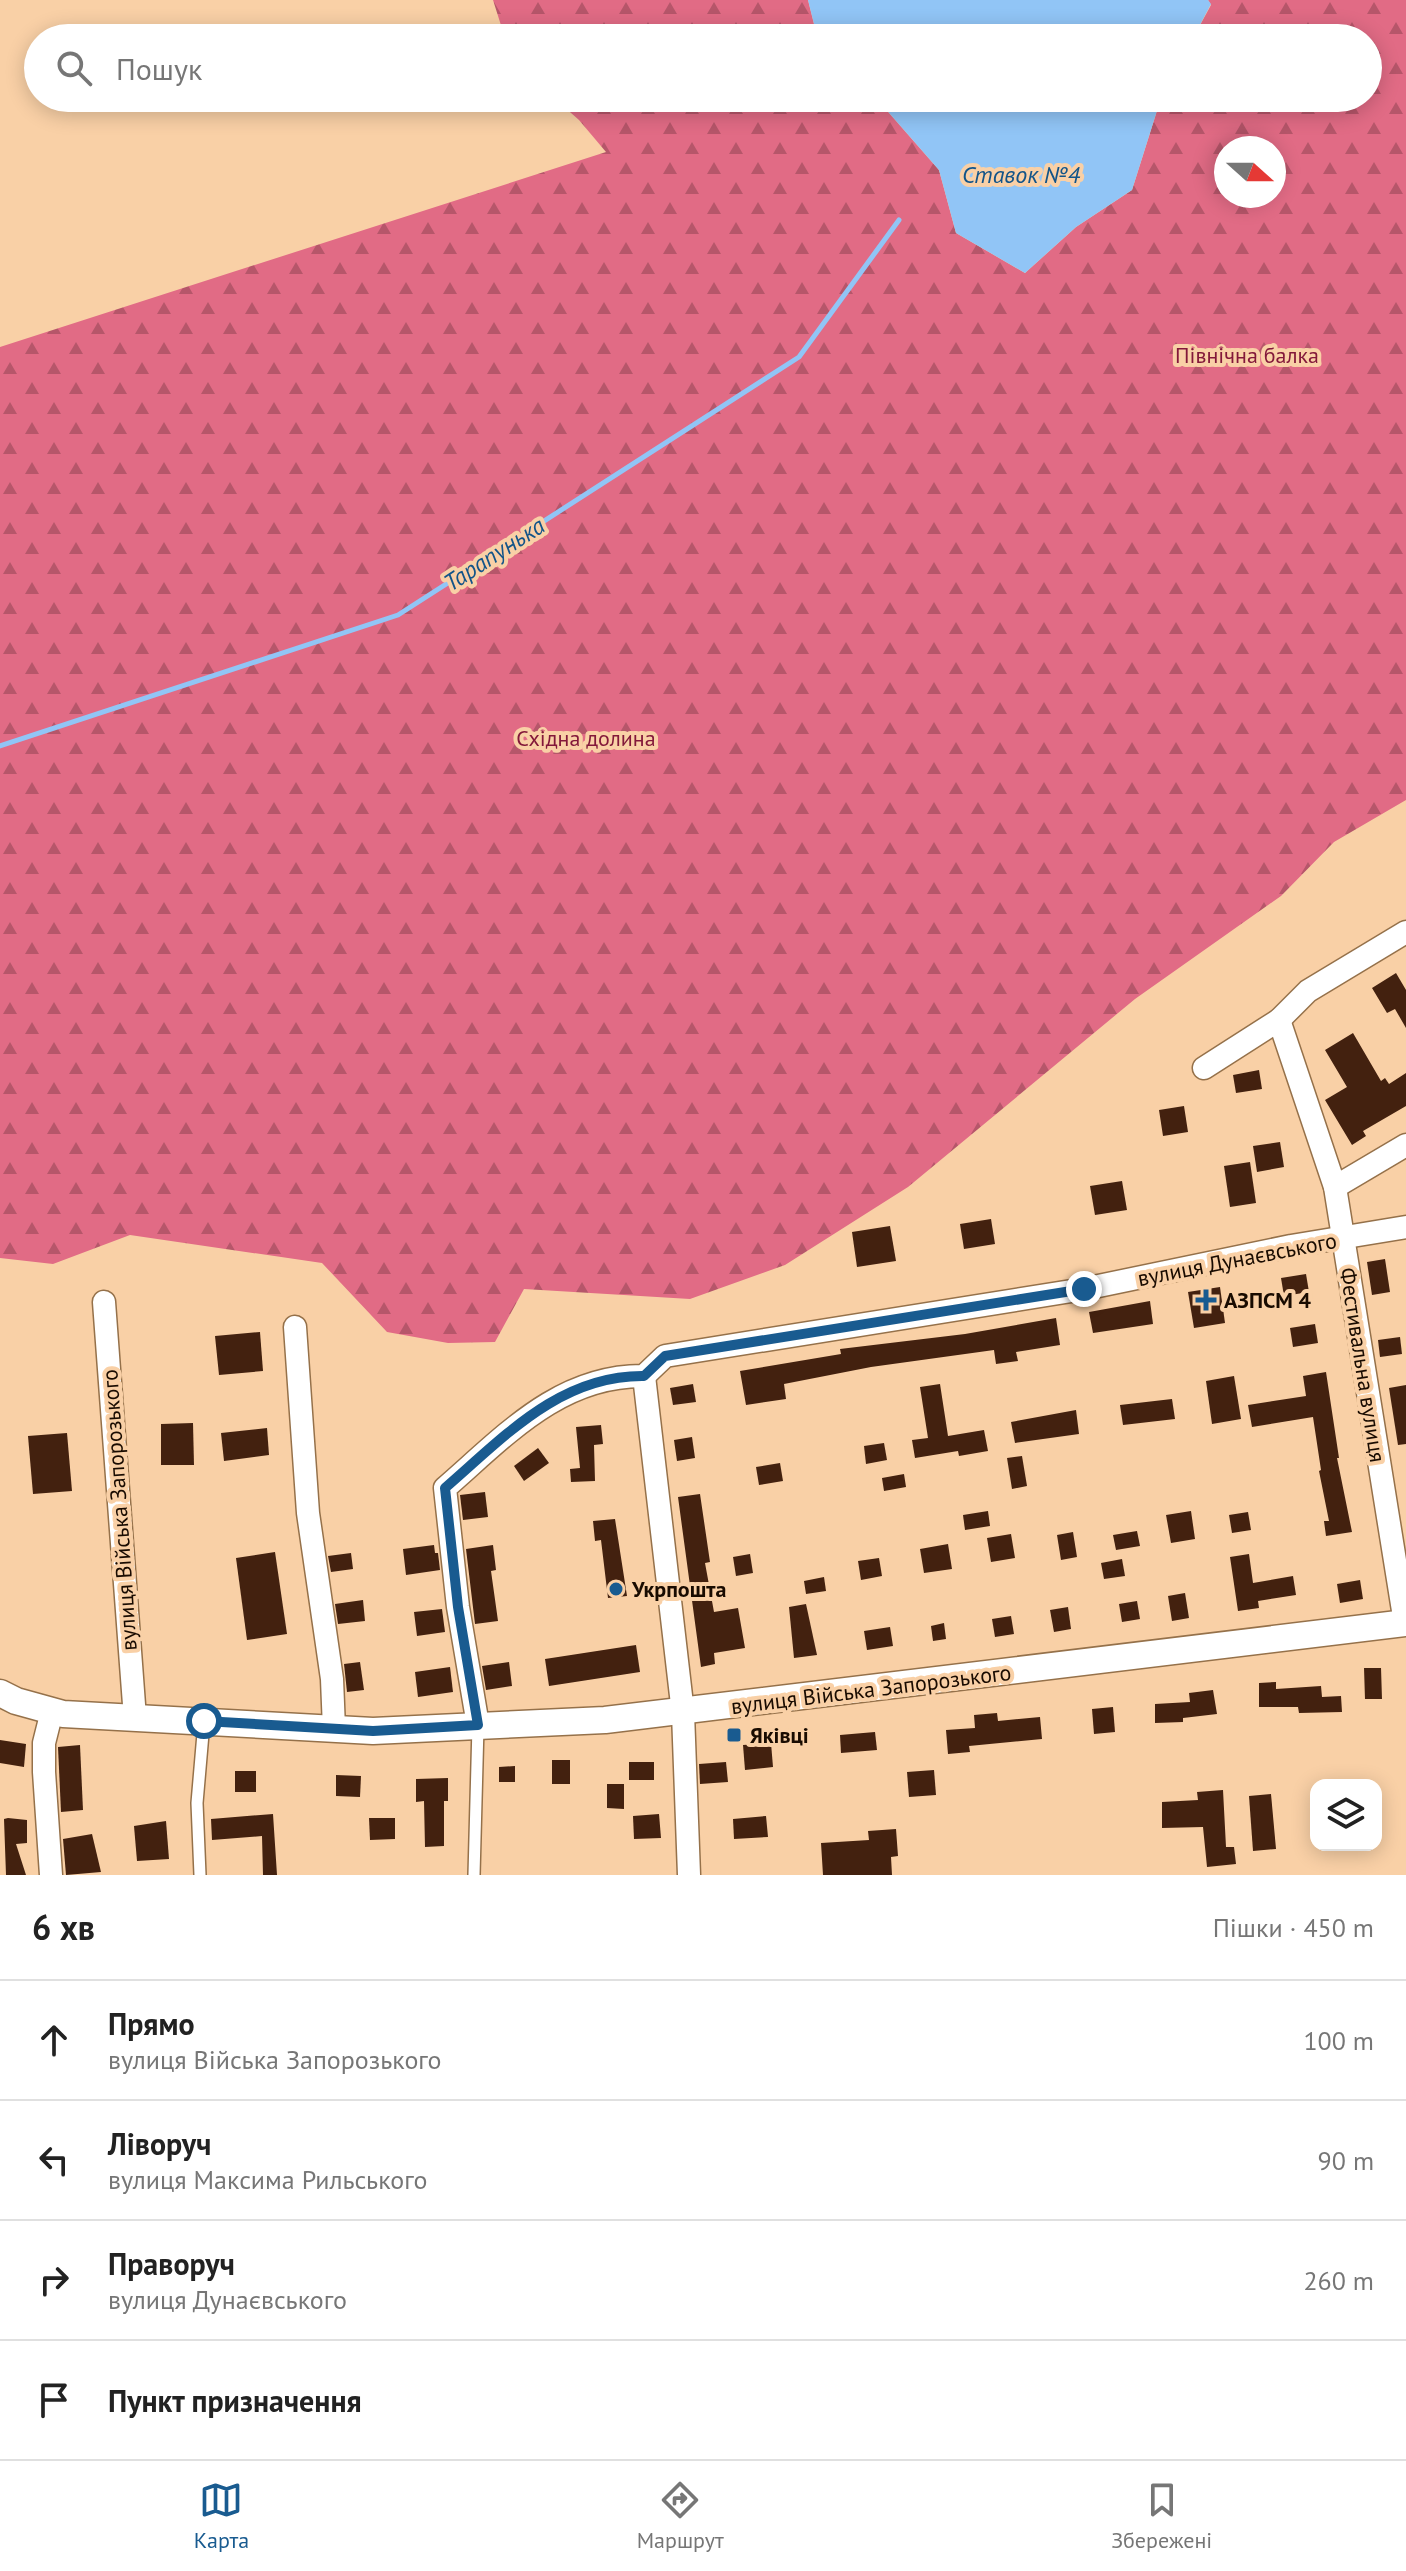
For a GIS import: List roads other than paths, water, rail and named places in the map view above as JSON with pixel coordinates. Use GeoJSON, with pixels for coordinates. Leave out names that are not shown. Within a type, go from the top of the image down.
{"type":"FeatureCollection","features":[{"type":"Feature","properties":{"kind":"street"},"geometry":{"type":"LineString","coordinates":[[1204,1068],[1279,1020],[1308,991],[1406,932]]}},
{"type":"Feature","properties":{"kind":"street","name":"Фестивальна вулиця"},"geometry":{"type":"LineString","coordinates":[[1279,1020],[1335,1187],[1406,1623]]}},
{"type":"Feature","properties":{"kind":"street"},"geometry":{"type":"LineString","coordinates":[[1335,1187],[1406,1145]]}},
{"type":"Feature","properties":{"kind":"street","name":"вулиця Дунаєвського"},"geometry":{"type":"LineString","coordinates":[[478,1725],[458,1607],[445,1488],[541,1406],[585,1386],[620,1376],[644,1376],[665,1356],[1084,1289],[1291,1246],[1406,1227]]}},
{"type":"Feature","properties":{"kind":"street","name":"вулиця Війська Запорозького"},"geometry":{"type":"LineString","coordinates":[[104,1302],[135,1718]]}},
{"type":"Feature","properties":{"kind":"street"},"geometry":{"type":"LineString","coordinates":[[295,1327],[308,1513],[332,1679],[334,1729]]}},
{"type":"Feature","properties":{"kind":"street"},"geometry":{"type":"LineString","coordinates":[[644,1376],[683,1713],[689,1875]]}},
{"type":"Feature","properties":{"kind":"street","name":"вулиця Війська Запорозького"},"geometry":{"type":"LineString","coordinates":[[0,1693],[16,1701],[63,1714],[373,1731],[605,1720],[683,1713],[1406,1623]]}},
{"type":"Feature","properties":{"kind":"street"},"geometry":{"type":"LineString","coordinates":[[51,1875],[44,1743],[52,1711]]}},
{"type":"Feature","properties":{"kind":"lane"},"geometry":{"type":"LineString","coordinates":[[200,1875],[197,1803],[204,1721]]}},
{"type":"Feature","properties":{"kind":"lane"},"geometry":{"type":"LineString","coordinates":[[474,1875],[478,1725]]}},
{"type":"Feature","properties":{"kind":"water"},"geometry":{"type":"Polygon","coordinates":[[[808,0],[1208,0],[1211,4],[1200,24],[814,24],[808,0]]]}},
{"type":"Feature","properties":{"kind":"water","name":"Ставок №4"},"geometry":{"type":"Polygon","coordinates":[[[888,112],[1157,112],[1132,190],[1076,227],[1025,273],[956,233],[939,170],[888,112]]]}},
{"type":"Feature","properties":{"kind":"waterway","name":"Тарапунька"},"geometry":{"type":"LineString","coordinates":[[0,746],[398,615],[799,357],[899,220]]}},
{"type":"Feature","properties":{"kind":"place","name":"АЗПСМ 4"},"geometry":{"type":"Point","coordinates":[1206,1300]}},
{"type":"Feature","properties":{"kind":"place","name":"Укрпошта"},"geometry":{"type":"Point","coordinates":[616,1589]}},
{"type":"Feature","properties":{"kind":"place","name":"Яківці"},"geometry":{"type":"Point","coordinates":[734,1735]}},
{"type":"Feature","properties":{"kind":"park label","name":"Північна балка"},"geometry":{"type":"Point","coordinates":[1247,355]}},
{"type":"Feature","properties":{"kind":"park label","name":"Східна долина"},"geometry":{"type":"Point","coordinates":[586,738]}}]}
